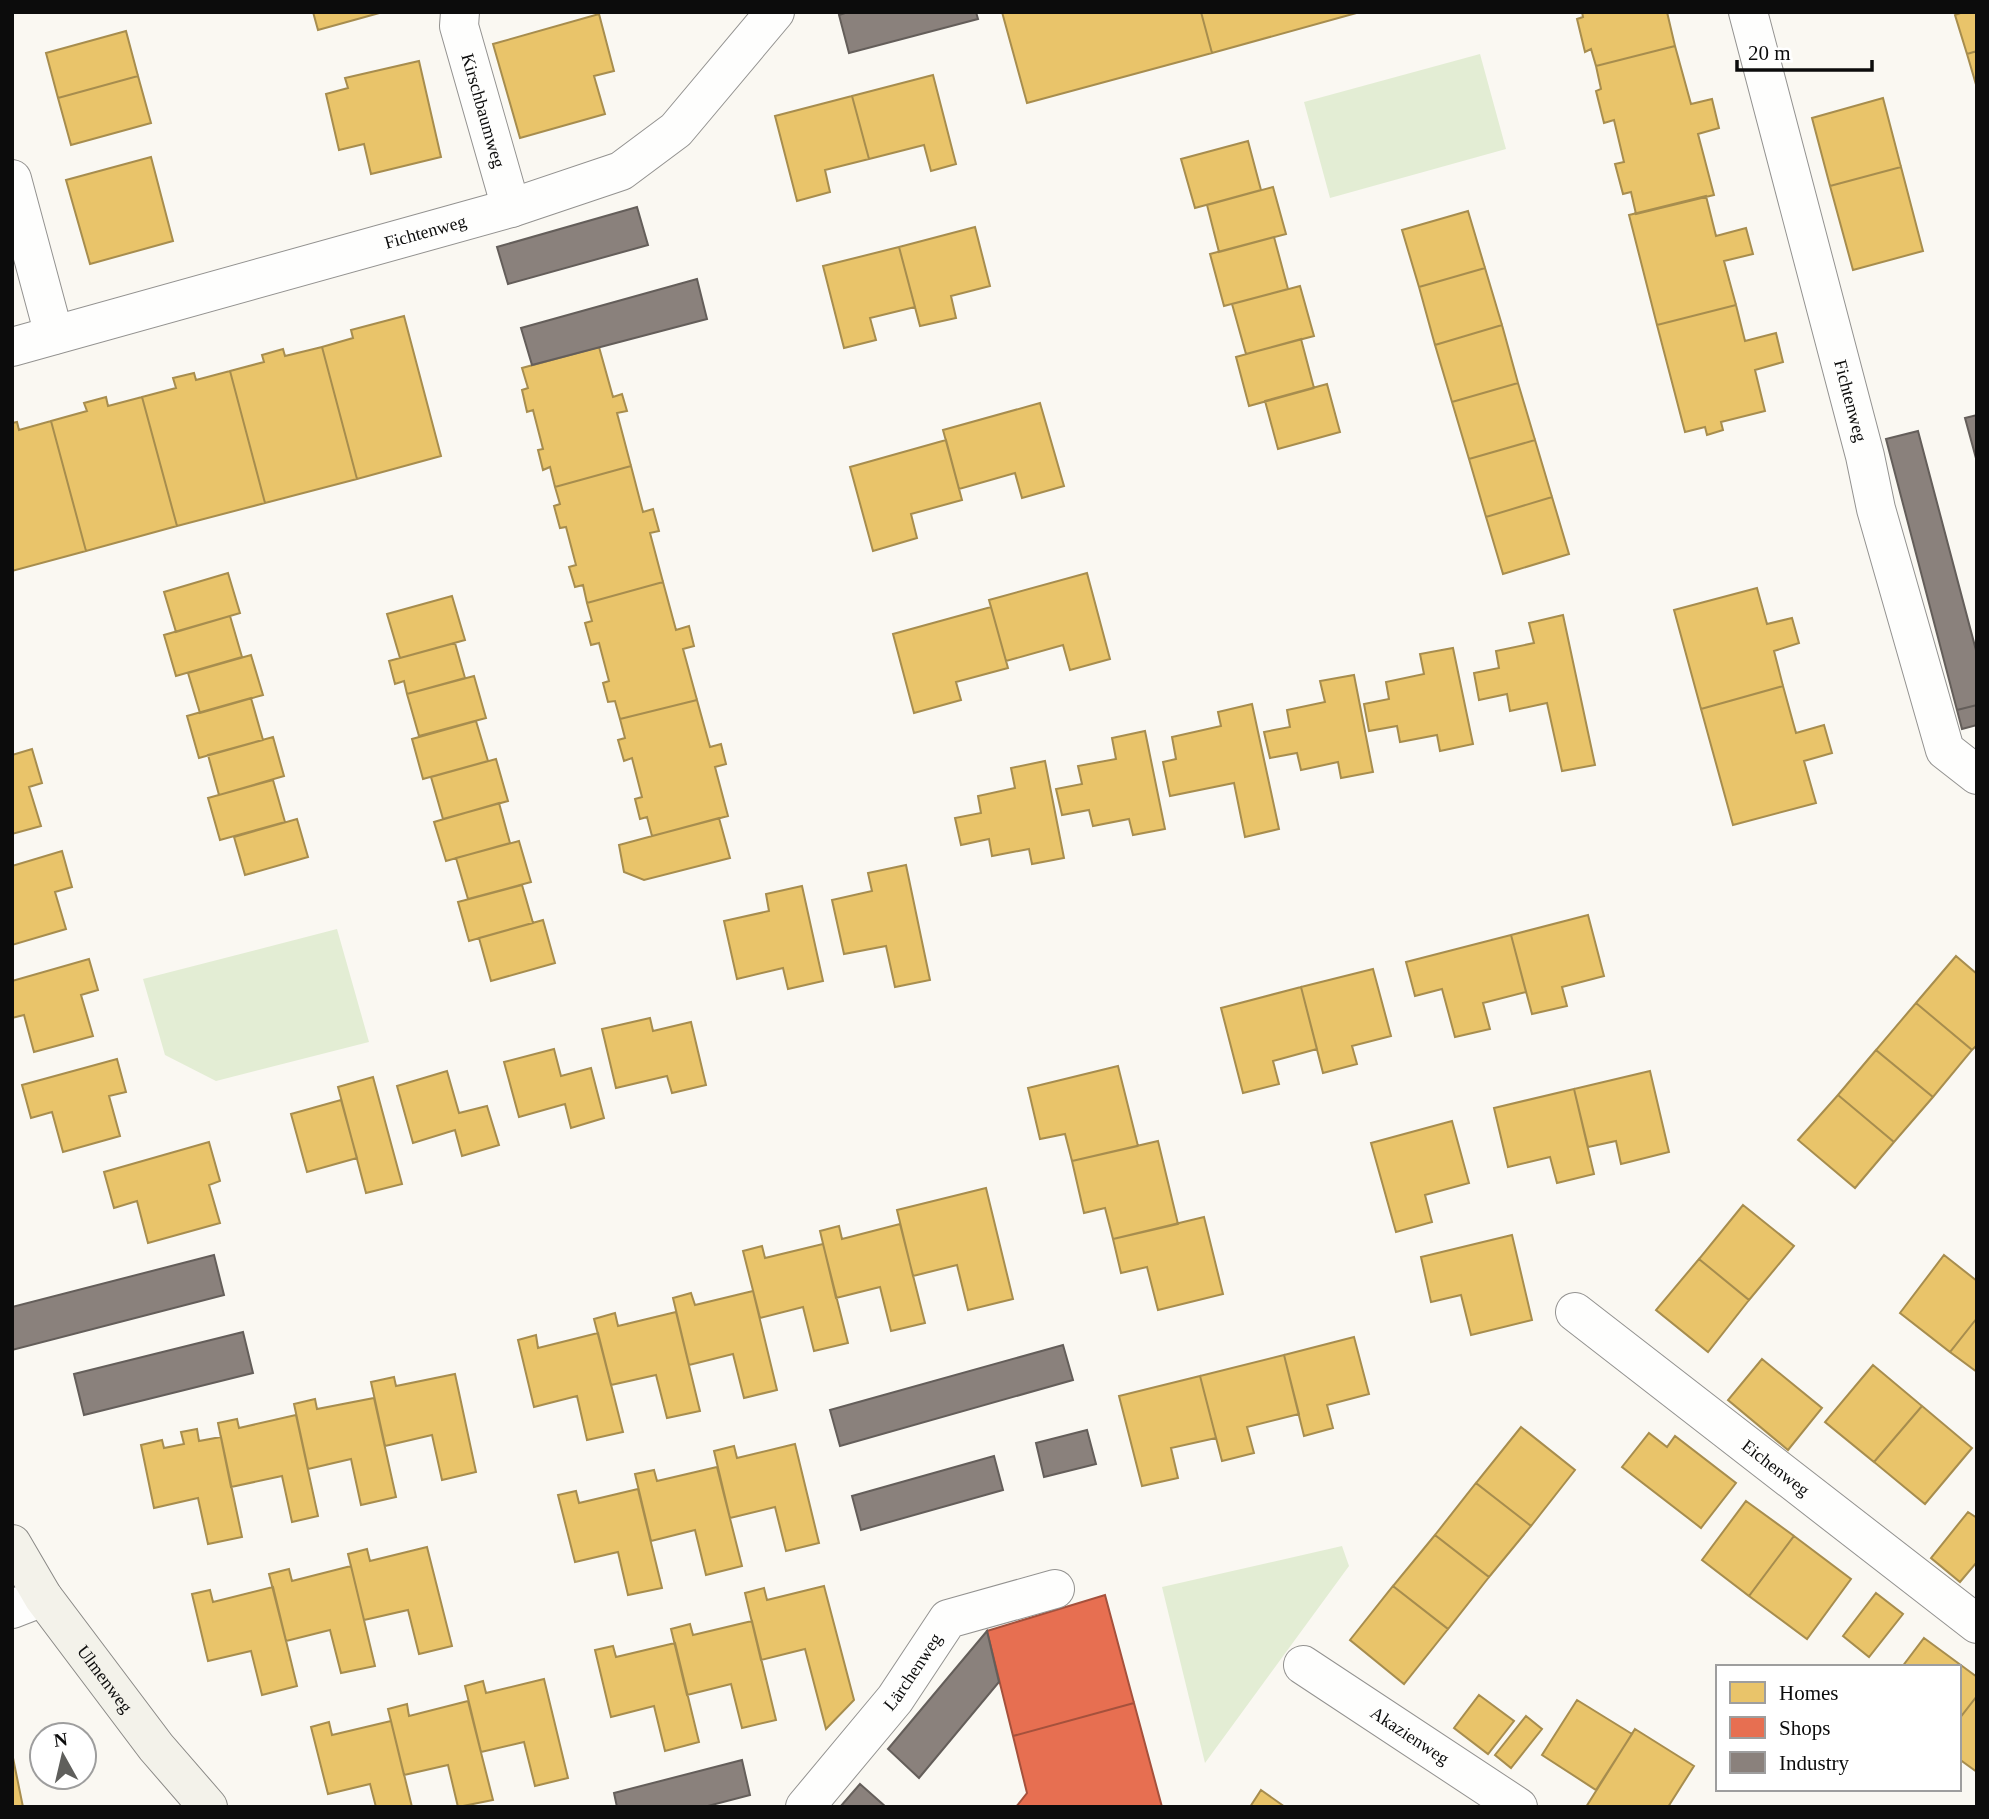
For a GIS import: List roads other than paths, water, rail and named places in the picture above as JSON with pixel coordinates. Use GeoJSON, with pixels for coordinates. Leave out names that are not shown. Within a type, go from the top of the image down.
{"type":"FeatureCollection","features":[{"type":"Feature","properties":{"kind":"street","name":"Kirschbaumweg"},"geometry":{"type":"LineString","coordinates":[[460,12],[459,26],[511,208]]}},
{"type":"Feature","properties":{"kind":"street","name":"Fichtenweg"},"geometry":{"type":"LineString","coordinates":[[12,347],[511,208],[621,171],[676,130],[775,12]]}},
{"type":"Feature","properties":{"kind":"street","name":"Fichtenweg"},"geometry":{"type":"LineString","coordinates":[[1748,12],[1865,456],[1876,509],[1945,750],[1977,775]]}},
{"type":"Feature","properties":{"kind":"street"},"geometry":{"type":"LineString","coordinates":[[12,180],[54,335]]}},
{"type":"Feature","properties":{"kind":"street","name":"Eichenweg"},"geometry":{"type":"LineString","coordinates":[[1575,1312],[1977,1624]]}},
{"type":"Feature","properties":{"kind":"street","name":"Ulmenweg"},"geometry":{"type":"LineString","coordinates":[[12,1544],[27,1603],[208,1807]]}},
{"type":"Feature","properties":{"kind":"street","name":"Lärchenweg"},"geometry":{"type":"LineString","coordinates":[[805,1807],[895,1699],[948,1619],[1055,1589]]}},
{"type":"Feature","properties":{"kind":"street","name":"Akazienweg"},"geometry":{"type":"LineString","coordinates":[[1303,1665],[1518,1807]]}}]}
